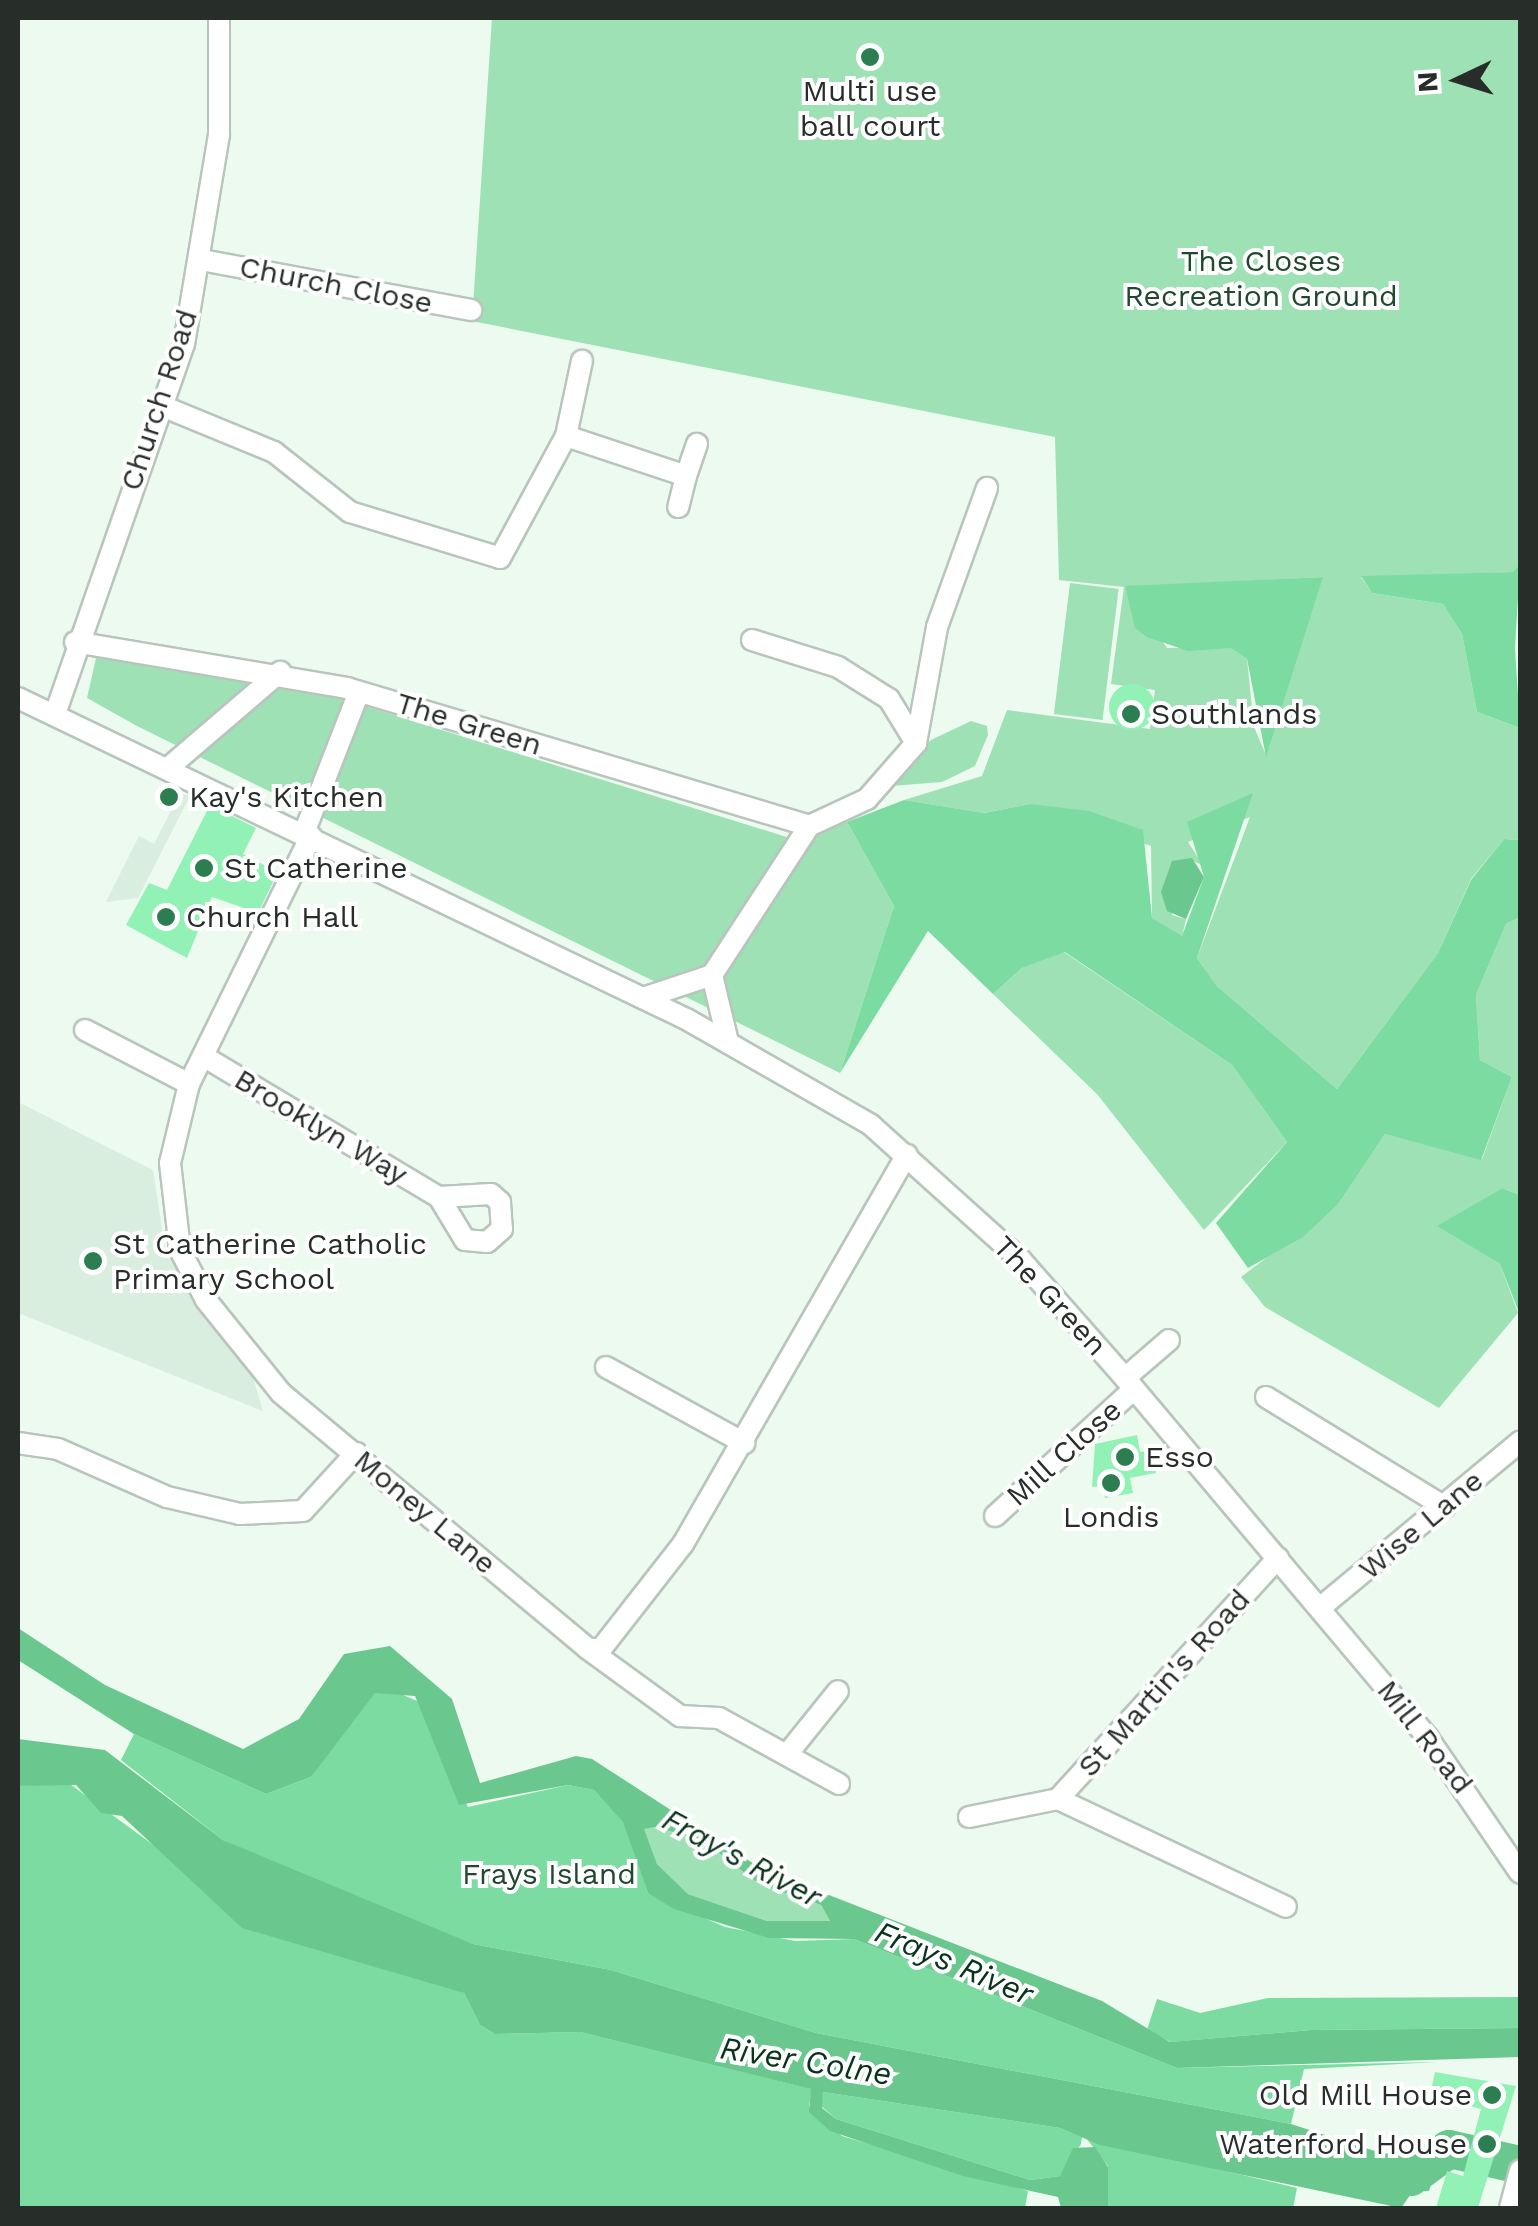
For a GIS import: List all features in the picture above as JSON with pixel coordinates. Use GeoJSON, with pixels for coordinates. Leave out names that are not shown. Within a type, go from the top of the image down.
{"type":"FeatureCollection","features":[{"type":"Feature","properties":{"kind":"street","name":"Church Road"},"geometry":{"type":"LineString","coordinates":[[55,714],[75,642],[162,406],[200,260],[219,134],[218,18]]}},
{"type":"Feature","properties":{"kind":"street","name":"Church Close"},"geometry":{"type":"LineString","coordinates":[[200,260],[471,310]]}},
{"type":"Feature","properties":{"kind":"street"},"geometry":{"type":"LineString","coordinates":[[162,406],[274,452],[350,512],[500,558],[566,436],[582,361]]}},
{"type":"Feature","properties":{"kind":"street"},"geometry":{"type":"LineString","coordinates":[[566,436],[686,476]]}},
{"type":"Feature","properties":{"kind":"street"},"geometry":{"type":"LineString","coordinates":[[678,507],[697,444]]}},
{"type":"Feature","properties":{"kind":"street"},"geometry":{"type":"LineString","coordinates":[[643,998],[712,975],[809,826],[867,799],[916,743],[937,627],[987,488]]}},
{"type":"Feature","properties":{"kind":"street"},"geometry":{"type":"LineString","coordinates":[[752,640],[838,668],[889,699],[916,743]]}},
{"type":"Feature","properties":{"kind":"street","name":"The Green"},"geometry":{"type":"LineString","coordinates":[[75,642],[280,672],[360,692],[809,826]]}},
{"type":"Feature","properties":{"kind":"street"},"geometry":{"type":"LineString","coordinates":[[168,768],[280,672]]}},
{"type":"Feature","properties":{"kind":"street","name":"The Green"},"geometry":{"type":"LineString","coordinates":[[308,834],[360,692]]}},
{"type":"Feature","properties":{"kind":"street","name":"The Green"},"geometry":{"type":"LineString","coordinates":[[18,698],[643,998],[871,1125],[1021,1260],[1321,1607]]}},
{"type":"Feature","properties":{"kind":"street","name":"Money Lane"},"geometry":{"type":"LineString","coordinates":[[308,834],[190,1084],[170,1184],[189,1274],[266,1378],[588,1649],[680,1716],[719,1718],[788,1752],[839,1784]]}},
{"type":"Feature","properties":{"kind":"street"},"geometry":{"type":"LineString","coordinates":[[712,975],[728,1042]]}},
{"type":"Feature","properties":{"kind":"street"},"geometry":{"type":"LineString","coordinates":[[86,1030],[190,1084]]}},
{"type":"Feature","properties":{"kind":"street","name":"Brooklyn Way"},"geometry":{"type":"LineString","coordinates":[[203,1056],[439,1197]]}},
{"type":"Feature","properties":{"kind":"street"},"geometry":{"type":"LineString","coordinates":[[588,1649],[601,1649],[683,1544],[907,1155]]}},
{"type":"Feature","properties":{"kind":"street","name":"Mill Close"},"geometry":{"type":"LineString","coordinates":[[995,1516],[1169,1340]]}},
{"type":"Feature","properties":{"kind":"street"},"geometry":{"type":"LineString","coordinates":[[606,1367],[744,1444]]}},
{"type":"Feature","properties":{"kind":"street"},"geometry":{"type":"LineString","coordinates":[[1266,1397],[1445,1507]]}},
{"type":"Feature","properties":{"kind":"street","name":"Wise Lane"},"geometry":{"type":"LineString","coordinates":[[1321,1607],[1520,1442]]}},
{"type":"Feature","properties":{"kind":"street"},"geometry":{"type":"LineString","coordinates":[[18,1443],[240,1514],[303,1511],[356,1453]]}},
{"type":"Feature","properties":{"kind":"street","name":"St Martin's Road"},"geometry":{"type":"LineString","coordinates":[[1278,1558],[1058,1800],[1286,1907]]}},
{"type":"Feature","properties":{"kind":"street","name":"Mill Road"},"geometry":{"type":"LineString","coordinates":[[1321,1607],[1491,1822],[1520,1873]]}},
{"type":"Feature","properties":{"kind":"street"},"geometry":{"type":"LineString","coordinates":[[788,1752],[838,1690]]}},
{"type":"Feature","properties":{"kind":"street"},"geometry":{"type":"LineString","coordinates":[[969,1817],[1058,1800]]}},
{"type":"Feature","properties":{"kind":"street"},"geometry":{"type":"LineString","coordinates":[[1510,2208],[1520,2170]]}},
{"type":"Feature","properties":{"kind":"shaded area"},"geometry":{"type":"Polygon","coordinates":[[[180,793],[190,796],[138,898],[106,902],[139,836],[154,844],[180,793]]]}},
{"type":"Feature","properties":{"kind":"shaded area","name":"St Catherine Catholic Primary School"},"geometry":{"type":"Polygon","coordinates":[[[18,1102],[153,1170],[166,1254],[250,1367],[263,1411],[18,1313],[18,1102]]]}},
{"type":"Feature","properties":{"kind":"green space","name":"The Closes Recreation Ground"},"geometry":{"type":"Polygon","coordinates":[[[492,18],[1520,18],[1520,563],[1513,572],[1361,577],[1372,593],[1443,604],[1462,634],[1477,712],[1520,728],[1520,840],[1504,839],[1471,879],[1438,953],[1337,1089],[1217,986],[1197,958],[1250,817],[1188,842],[1203,865],[1187,859],[1172,915],[1186,919],[1182,937],[1152,918],[1151,846],[1030,804],[983,813],[904,800],[982,776],[1007,710],[1150,729],[1155,690],[1111,684],[1124,587],[1059,580],[1055,437],[472,321],[492,18]],[[1322,577],[1125,587],[1167,648],[1230,648],[1247,659],[1254,727],[1266,755],[1322,577]]]}},
{"type":"Feature","properties":{"kind":"green space"},"geometry":{"type":"Polygon","coordinates":[[[1520,563],[1515,648],[1520,728],[1477,712],[1462,634],[1443,604],[1372,593],[1361,576],[1513,572],[1520,563]]]}},
{"type":"Feature","properties":{"kind":"green space"},"geometry":{"type":"Polygon","coordinates":[[[1323,577],[1266,757],[1247,659],[1230,648],[1188,651],[1147,637],[1135,628],[1125,586],[1323,577]]]}},
{"type":"Feature","properties":{"kind":"green space"},"geometry":{"type":"Polygon","coordinates":[[[1070,583],[1119,589],[1103,720],[1054,714],[1070,583]]]}},
{"type":"Feature","properties":{"kind":"green space"},"geometry":{"type":"Polygon","coordinates":[[[96,658],[185,665],[326,694],[793,839],[847,822],[894,906],[840,1073],[137,726],[87,698],[96,658]]]}},
{"type":"Feature","properties":{"kind":"green space"},"geometry":{"type":"Polygon","coordinates":[[[971,721],[987,726],[988,735],[975,766],[942,782],[891,786],[931,740],[971,721]]]}},
{"type":"Feature","properties":{"kind":"green space"},"geometry":{"type":"Polygon","coordinates":[[[1253,793],[1197,958],[1217,986],[1337,1089],[1438,953],[1471,880],[1504,839],[1520,840],[1520,917],[1506,924],[1476,995],[1480,1060],[1512,1077],[1481,1160],[1385,1134],[1339,1203],[1303,1237],[1248,1268],[1216,1223],[1287,1142],[1232,1065],[1065,952],[1022,968],[993,994],[928,931],[840,1073],[894,906],[847,822],[904,800],[984,813],[1030,804],[1089,811],[1143,830],[1152,918],[1182,936],[1204,877],[1187,822],[1253,793]]]}},
{"type":"Feature","properties":{"kind":"green space"},"geometry":{"type":"Polygon","coordinates":[[[1520,917],[1520,1195],[1502,1188],[1438,1226],[1500,1264],[1518,1313],[1439,1408],[1265,1307],[1241,1277],[1339,1203],[1385,1134],[1482,1159],[1512,1077],[1480,1060],[1476,995],[1506,924],[1520,917]]]}},
{"type":"Feature","properties":{"kind":"green space"},"geometry":{"type":"Polygon","coordinates":[[[1064,952],[1232,1065],[1287,1142],[1204,1230],[1097,1094],[993,994],[1022,968],[1064,952]]]}},
{"type":"Feature","properties":{"kind":"green space"},"geometry":{"type":"Polygon","coordinates":[[[1502,1188],[1520,1195],[1520,1315],[1500,1264],[1437,1226],[1502,1188]]]}},
{"type":"Feature","properties":{"kind":"green space","name":"Frays Island"},"geometry":{"type":"Polygon","coordinates":[[[389,1689],[422,1703],[468,1807],[568,1785],[594,1790],[624,1822],[648,1893],[725,1927],[795,1941],[854,1939],[1177,2068],[1438,2062],[1304,2069],[1291,2124],[816,2033],[611,1970],[473,1944],[349,1899],[223,1840],[121,1760],[134,1734],[266,1794],[311,1777],[339,1732],[375,1693],[389,1689]]]}},
{"type":"Feature","properties":{"kind":"green space"},"geometry":{"type":"Polygon","coordinates":[[[67,1782],[163,1852],[464,1993],[480,2025],[495,2034],[580,2032],[812,2089],[809,2106],[842,2136],[1028,2191],[1025,2208],[18,2208],[18,1786],[67,1782]]]}},
{"type":"Feature","properties":{"kind":"green space"},"geometry":{"type":"Polygon","coordinates":[[[643,1828],[702,1840],[759,1884],[821,1905],[830,1921],[767,1921],[688,1894],[657,1864],[643,1828]]]}},
{"type":"Feature","properties":{"kind":"green space"},"geometry":{"type":"Polygon","coordinates":[[[1520,1997],[1520,2028],[1311,2030],[1171,2042],[1147,2030],[1157,1999],[1200,2013],[1268,1998],[1520,1997]]]}},
{"type":"Feature","properties":{"kind":"green space"},"geometry":{"type":"Polygon","coordinates":[[[823,2092],[1060,2128],[1082,2137],[1081,2144],[1060,2176],[1030,2180],[836,2119],[821,2106],[823,2092]]]}},
{"type":"Feature","properties":{"kind":"green space"},"geometry":{"type":"Polygon","coordinates":[[[1086,2138],[1297,2188],[1293,2208],[1108,2208],[1108,2166],[1086,2138]]]}},
{"type":"Feature","properties":{"kind":"water"},"geometry":{"type":"Polygon","coordinates":[[[1192,858],[1204,877],[1186,919],[1167,911],[1161,892],[1172,861],[1192,858]]]}},
{"type":"Feature","properties":{"kind":"water"},"geometry":{"type":"Polygon","coordinates":[[[18,1628],[105,1685],[243,1749],[299,1719],[344,1654],[390,1646],[452,1699],[480,1783],[576,1756],[592,1759],[762,1869],[1102,2001],[1170,2042],[1311,2030],[1520,2028],[1520,2057],[1177,2068],[854,1939],[769,1938],[674,1909],[648,1893],[623,1822],[594,1790],[568,1785],[459,1805],[415,1696],[375,1693],[311,1777],[266,1794],[134,1734],[18,1660],[18,1628]],[[654,1827],[644,1829],[657,1864],[688,1894],[767,1921],[830,1921],[821,1905],[759,1884],[702,1840],[654,1827]]]}},
{"type":"Feature","properties":{"kind":"water"},"geometry":{"type":"Polygon","coordinates":[[[18,1739],[105,1750],[223,1840],[473,1944],[611,1970],[816,2033],[1291,2124],[1384,2154],[1455,2140],[1451,2157],[1438,2161],[1429,2191],[1413,2191],[1401,2208],[1100,2145],[1060,2128],[823,2092],[822,2108],[836,2119],[1030,2180],[1060,2176],[1073,2148],[1095,2147],[1108,2167],[1108,2208],[1061,2208],[1058,2197],[963,2176],[830,2131],[809,2112],[811,2089],[580,2032],[495,2034],[480,2025],[464,1993],[242,1928],[122,1816],[101,1813],[76,1785],[18,1786],[18,1739]]]}},
{"type":"Feature","properties":{"kind":"building","name":"Southlands"},"geometry":{"type":"Polygon","coordinates":[[[1132,684],[1148,691],[1155,707],[1148,723],[1132,730],[1116,723],[1109,707],[1116,691],[1132,684]]]}},
{"type":"Feature","properties":{"kind":"building"},"geometry":{"type":"Polygon","coordinates":[[[210,805],[256,828],[243,854],[278,872],[258,913],[212,897],[187,958],[126,925],[149,883],[167,890],[210,805]]]}},
{"type":"Feature","properties":{"kind":"building","name":"Esso"},"geometry":{"type":"Polygon","coordinates":[[[1137,1435],[1140,1452],[1153,1450],[1156,1473],[1130,1478],[1133,1493],[1105,1498],[1103,1486],[1092,1487],[1095,1444],[1137,1435]]]}},
{"type":"Feature","properties":{"kind":"building"},"geometry":{"type":"Polygon","coordinates":[[[1435,2072],[1516,2086],[1478,2208],[1436,2208],[1447,2171],[1463,2176],[1481,2109],[1430,2095],[1435,2072]]]}},
{"type":"Feature","properties":{"kind":"waterway","name":"River Colne"},"geometry":{"type":"LineString","coordinates":[[1411,2177],[1449,2149],[1520,2165]]}},
{"type":"Feature","properties":{"kind":"place","name":"Multi use ball court"},"geometry":{"type":"Point","coordinates":[870,57]}},
{"type":"Feature","properties":{"kind":"place","name":"Southlands"},"geometry":{"type":"Point","coordinates":[1131,714]}},
{"type":"Feature","properties":{"kind":"place","name":"Kay's Kitchen"},"geometry":{"type":"Point","coordinates":[169,797]}},
{"type":"Feature","properties":{"kind":"place","name":"St Catherine"},"geometry":{"type":"Point","coordinates":[204,868]}},
{"type":"Feature","properties":{"kind":"place","name":"Church Hall"},"geometry":{"type":"Point","coordinates":[166,917]}},
{"type":"Feature","properties":{"kind":"place","name":"St Catherine Catholic Primary School"},"geometry":{"type":"Point","coordinates":[93,1261]}},
{"type":"Feature","properties":{"kind":"place","name":"Esso"},"geometry":{"type":"Point","coordinates":[1125,1457]}},
{"type":"Feature","properties":{"kind":"place","name":"Londis"},"geometry":{"type":"Point","coordinates":[1111,1483]}},
{"type":"Feature","properties":{"kind":"place","name":"Old Mill House"},"geometry":{"type":"Point","coordinates":[1492,2095]}},
{"type":"Feature","properties":{"kind":"place","name":"Waterford House"},"geometry":{"type":"Point","coordinates":[1487,2144]}},
{"type":"Feature","properties":{"kind":"water label","name":"Fray's River"},"geometry":{"type":"Point","coordinates":[742,1858]}},
{"type":"Feature","properties":{"kind":"water label","name":"Frays River"},"geometry":{"type":"Point","coordinates":[954,1963]}}]}
